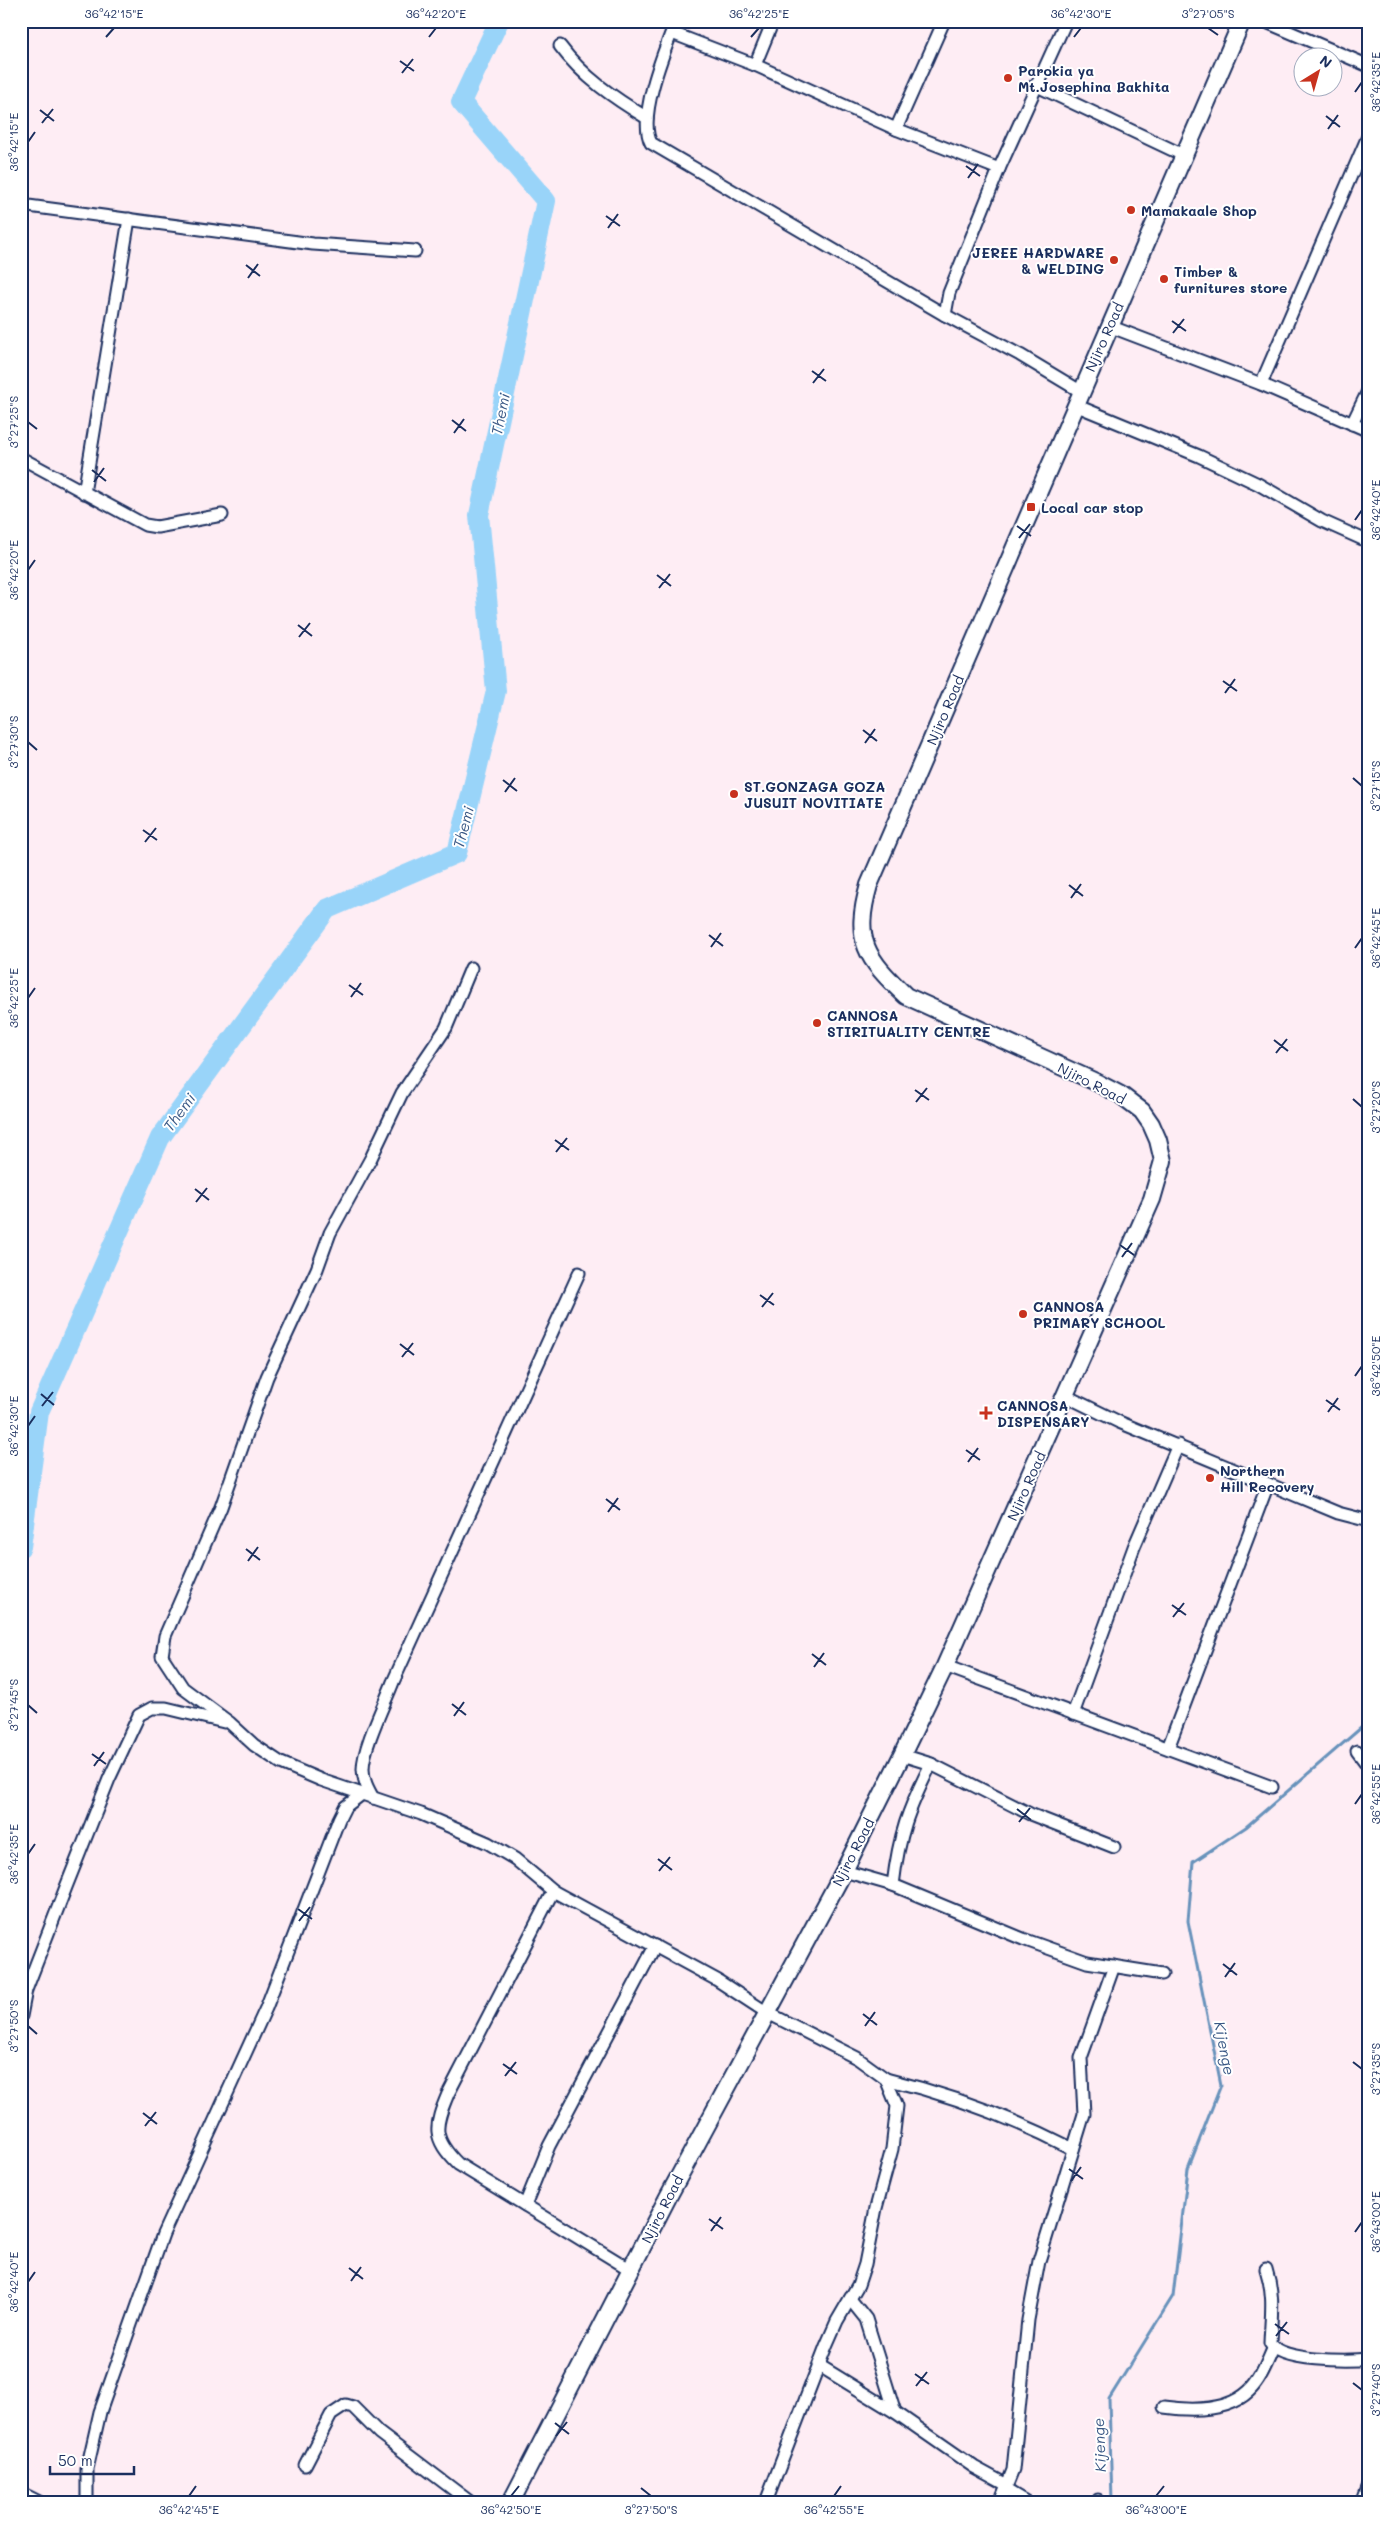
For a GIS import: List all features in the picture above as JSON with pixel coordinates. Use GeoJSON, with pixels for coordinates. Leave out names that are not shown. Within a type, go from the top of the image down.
{"type":"FeatureCollection","features":[{"type":"Feature","properties":{"kind":"street"},"geometry":{"type":"LineString","coordinates":[[676,21],[654,88],[647,118],[647,136],[658,149],[944,315],[1020,355],[1078,398],[1258,484],[1322,520],[1369,542]]}},
{"type":"Feature","properties":{"kind":"street"},"geometry":{"type":"LineString","coordinates":[[755,65],[773,21]]}},
{"type":"Feature","properties":{"kind":"street"},"geometry":{"type":"LineString","coordinates":[[896,129],[944,21]]}},
{"type":"Feature","properties":{"kind":"street"},"geometry":{"type":"LineString","coordinates":[[944,315],[949,293],[999,169],[1035,85],[1066,21]]}},
{"type":"Feature","properties":{"kind":"street","name":"Njiro Road"},"geometry":{"type":"LineString","coordinates":[[511,2502],[766,2012],[844,1871],[902,1755],[945,1666],[1066,1396],[1102,1308],[1152,1199],[1163,1161],[1155,1132],[1142,1111],[1121,1094],[906,996],[881,972],[867,952],[861,926],[863,907],[869,885],[1242,21]]}},
{"type":"Feature","properties":{"kind":"street"},"geometry":{"type":"LineString","coordinates":[[1264,21],[1369,66]]}},
{"type":"Feature","properties":{"kind":"street"},"geometry":{"type":"LineString","coordinates":[[672,33],[755,65],[896,129],[999,169]]}},
{"type":"Feature","properties":{"kind":"street"},"geometry":{"type":"LineString","coordinates":[[560,46],[573,63],[612,97],[647,118]]}},
{"type":"Feature","properties":{"kind":"street"},"geometry":{"type":"LineString","coordinates":[[1035,85],[1183,155]]}},
{"type":"Feature","properties":{"kind":"street"},"geometry":{"type":"LineString","coordinates":[[1261,384],[1369,134]]}},
{"type":"Feature","properties":{"kind":"street"},"geometry":{"type":"LineString","coordinates":[[21,205],[313,244],[415,251]]}},
{"type":"Feature","properties":{"kind":"street"},"geometry":{"type":"LineString","coordinates":[[84,493],[129,220]]}},
{"type":"Feature","properties":{"kind":"street"},"geometry":{"type":"LineString","coordinates":[[1109,326],[1261,384],[1369,431]]}},
{"type":"Feature","properties":{"kind":"street"},"geometry":{"type":"LineString","coordinates":[[1352,424],[1369,389]]}},
{"type":"Feature","properties":{"kind":"street"},"geometry":{"type":"LineString","coordinates":[[21,458],[144,525],[157,527],[222,514]]}},
{"type":"Feature","properties":{"kind":"street"},"geometry":{"type":"LineString","coordinates":[[471,968],[446,1028],[402,1094],[371,1158],[330,1233],[317,1269],[267,1377],[221,1506],[165,1636],[162,1656],[170,1671],[183,1688],[230,1723],[254,1745],[281,1763],[421,1814],[488,1843],[515,1859],[553,1891],[717,1980],[766,2012],[857,2058],[886,2080],[953,2097],[1024,2125],[1073,2149]]}},
{"type":"Feature","properties":{"kind":"street"},"geometry":{"type":"LineString","coordinates":[[368,1796],[363,1768],[371,1739],[398,1673],[579,1274]]}},
{"type":"Feature","properties":{"kind":"street"},"geometry":{"type":"LineString","coordinates":[[1066,1396],[1119,1422],[1338,1513],[1369,1521]]}},
{"type":"Feature","properties":{"kind":"street"},"geometry":{"type":"LineString","coordinates":[[1073,1714],[1134,1547],[1178,1445]]}},
{"type":"Feature","properties":{"kind":"street"},"geometry":{"type":"LineString","coordinates":[[1168,1748],[1268,1484]]}},
{"type":"Feature","properties":{"kind":"street"},"geometry":{"type":"LineString","coordinates":[[945,1666],[1272,1787]]}},
{"type":"Feature","properties":{"kind":"street"},"geometry":{"type":"LineString","coordinates":[[21,2016],[26,1990],[62,1896],[109,1779],[139,1715],[152,1708],[166,1708],[230,1723]]}},
{"type":"Feature","properties":{"kind":"street"},"geometry":{"type":"LineString","coordinates":[[1357,1751],[1369,1767]]}},
{"type":"Feature","properties":{"kind":"street"},"geometry":{"type":"LineString","coordinates":[[902,1755],[931,1764],[1030,1814],[1114,1847]]}},
{"type":"Feature","properties":{"kind":"street"},"geometry":{"type":"LineString","coordinates":[[893,1885],[898,1847],[906,1816],[931,1764]]}},
{"type":"Feature","properties":{"kind":"street"},"geometry":{"type":"LineString","coordinates":[[87,2502],[87,2469],[100,2412],[163,2234],[266,2008],[339,1819],[345,1807],[368,1796]]}},
{"type":"Feature","properties":{"kind":"street"},"geometry":{"type":"LineString","coordinates":[[844,1871],[893,1885],[1087,1962],[1162,1974]]}},
{"type":"Feature","properties":{"kind":"street"},"geometry":{"type":"LineString","coordinates":[[553,1891],[448,2094],[438,2118],[438,2133],[442,2148],[458,2164],[631,2270]]}},
{"type":"Feature","properties":{"kind":"street"},"geometry":{"type":"LineString","coordinates":[[525,2205],[549,2146],[655,1946]]}},
{"type":"Feature","properties":{"kind":"street"},"geometry":{"type":"LineString","coordinates":[[1000,2502],[1013,2470],[1028,2320],[1039,2261],[1084,2114],[1081,2058],[1114,1966]]}},
{"type":"Feature","properties":{"kind":"street"},"geometry":{"type":"LineString","coordinates":[[766,2502],[772,2481],[837,2321],[850,2299],[865,2264],[876,2208],[895,2131],[897,2106],[886,2080]]}},
{"type":"Feature","properties":{"kind":"street"},"geometry":{"type":"LineString","coordinates":[[1266,2269],[1272,2288],[1273,2306],[1270,2342],[1274,2348],[1305,2357],[1322,2359],[1369,2358]]}},
{"type":"Feature","properties":{"kind":"street"},"geometry":{"type":"LineString","coordinates":[[850,2299],[866,2318],[895,2412]]}},
{"type":"Feature","properties":{"kind":"street"},"geometry":{"type":"LineString","coordinates":[[1164,2407],[1202,2410],[1238,2399],[1250,2391],[1274,2348]]}},
{"type":"Feature","properties":{"kind":"street"},"geometry":{"type":"LineString","coordinates":[[820,2366],[895,2412],[1026,2502]]}},
{"type":"Feature","properties":{"kind":"street"},"geometry":{"type":"LineString","coordinates":[[306,2465],[332,2415],[346,2405],[353,2407],[379,2433],[470,2502]]}},
{"type":"Feature","properties":{"kind":"street"},"geometry":{"type":"LineString","coordinates":[[1362,2502],[1369,2483]]}},
{"type":"Feature","properties":{"kind":"street"},"geometry":{"type":"LineString","coordinates":[[21,2493],[39,2502]]}},
{"type":"Feature","properties":{"kind":"waterway","name":"Themi"},"geometry":{"type":"LineString","coordinates":[[21,1547],[39,1412],[160,1138],[327,909],[457,853],[496,691],[479,515],[546,201],[461,102],[499,21]]}},
{"type":"Feature","properties":{"kind":"waterway","name":"Kijenge"},"geometry":{"type":"LineString","coordinates":[[1112,2502],[1109,2399],[1173,2296],[1188,2169],[1221,2085],[1188,1921],[1193,1862],[1246,1827],[1369,1721]]}},
{"type":"Feature","properties":{"kind":"place","name":"Parokia ya Mt.Josephina Bakhita"},"geometry":{"type":"Point","coordinates":[1008,78]}},
{"type":"Feature","properties":{"kind":"place","name":"Mamakaale Shop"},"geometry":{"type":"Point","coordinates":[1131,210]}},
{"type":"Feature","properties":{"kind":"place","name":"JEREE HARDWARE & WELDING"},"geometry":{"type":"Point","coordinates":[1114,260]}},
{"type":"Feature","properties":{"kind":"place","name":"Timber & furnitures store"},"geometry":{"type":"Point","coordinates":[1164,279]}},
{"type":"Feature","properties":{"kind":"place","name":"Local car stop"},"geometry":{"type":"Point","coordinates":[1031,507]}},
{"type":"Feature","properties":{"kind":"place","name":"ST.GONZAGA GOZA JUSUIT NOVITIATE"},"geometry":{"type":"Point","coordinates":[734,794]}},
{"type":"Feature","properties":{"kind":"place","name":"CANNOSA STIRITUALITY CENTRE"},"geometry":{"type":"Point","coordinates":[817,1023]}},
{"type":"Feature","properties":{"kind":"place","name":"CANNOSA PRIMARY SCHOOL"},"geometry":{"type":"Point","coordinates":[1023,1314]}},
{"type":"Feature","properties":{"kind":"place","name":"CANNOSA DISPENSARY"},"geometry":{"type":"Point","coordinates":[986,1413]}},
{"type":"Feature","properties":{"kind":"place","name":"Northern Hill Recovery"},"geometry":{"type":"Point","coordinates":[1210,1478]}}]}
